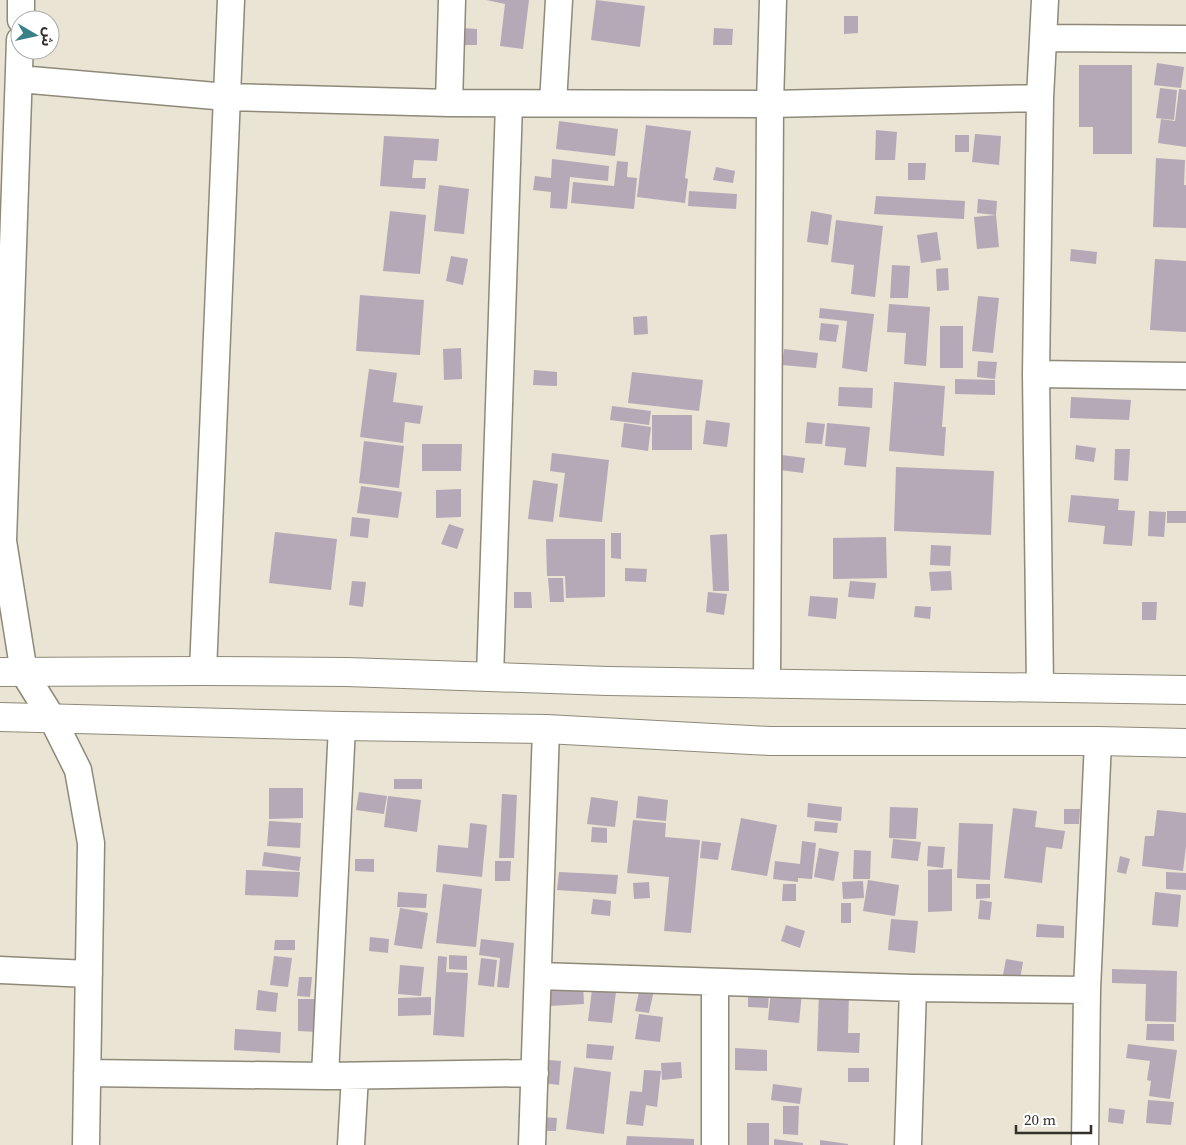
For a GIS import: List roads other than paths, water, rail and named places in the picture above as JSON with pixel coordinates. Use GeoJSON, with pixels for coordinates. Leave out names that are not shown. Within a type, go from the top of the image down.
{"type":"FeatureCollection","features":[{"type":"Feature","properties":{"kind":"main road"},"geometry":{"type":"LineString","coordinates":[[12,672],[203,671],[490,676],[608,681],[1186,690]]}},
{"type":"Feature","properties":{"kind":"main road"},"geometry":{"type":"LineString","coordinates":[[0,717],[546,729],[770,741],[1098,741],[1186,743]]}},
{"type":"Feature","properties":{"kind":"street"},"geometry":{"type":"LineString","coordinates":[[203,671],[231,0]]}},
{"type":"Feature","properties":{"kind":"street"},"geometry":{"type":"LineString","coordinates":[[448,103],[452,0]]}},
{"type":"Feature","properties":{"kind":"street"},"geometry":{"type":"LineString","coordinates":[[553,103],[559,0]]}},
{"type":"Feature","properties":{"kind":"street"},"geometry":{"type":"LineString","coordinates":[[767,683],[770,104],[773,0]]}},
{"type":"Feature","properties":{"kind":"street"},"geometry":{"type":"LineString","coordinates":[[1040,687],[1036,374],[1040,98],[1045,0]]}},
{"type":"Feature","properties":{"kind":"street"},"geometry":{"type":"LineString","coordinates":[[1044,38],[1186,39]]}},
{"type":"Feature","properties":{"kind":"street"},"geometry":{"type":"LineString","coordinates":[[20,60],[3,541],[12,672],[52,718],[78,770],[91,843],[86,1145]]}},
{"type":"Feature","properties":{"kind":"street"},"geometry":{"type":"LineString","coordinates":[[19,80],[227,97],[448,103],[770,104],[1040,98]]}},
{"type":"Feature","properties":{"kind":"street"},"geometry":{"type":"LineString","coordinates":[[490,676],[509,104]]}},
{"type":"Feature","properties":{"kind":"street"},"geometry":{"type":"LineString","coordinates":[[1036,374],[1186,376]]}},
{"type":"Feature","properties":{"kind":"street"},"geometry":{"type":"LineString","coordinates":[[324,1076],[342,726]]}},
{"type":"Feature","properties":{"kind":"street"},"geometry":{"type":"LineString","coordinates":[[532,1145],[546,729]]}},
{"type":"Feature","properties":{"kind":"street"},"geometry":{"type":"LineString","coordinates":[[1085,1145],[1086,990],[1098,741]]}},
{"type":"Feature","properties":{"kind":"street"},"geometry":{"type":"LineString","coordinates":[[0,970],[88,974]]}},
{"type":"Feature","properties":{"kind":"street"},"geometry":{"type":"LineString","coordinates":[[538,976],[715,983],[1086,990]]}},
{"type":"Feature","properties":{"kind":"street"},"geometry":{"type":"LineString","coordinates":[[715,983],[715,1145]]}},
{"type":"Feature","properties":{"kind":"street"},"geometry":{"type":"LineString","coordinates":[[908,1145],[913,988]]}},
{"type":"Feature","properties":{"kind":"street"},"geometry":{"type":"LineString","coordinates":[[87,1073],[324,1076],[535,1074]]}},
{"type":"Feature","properties":{"kind":"street"},"geometry":{"type":"LineString","coordinates":[[350,1145],[355,1076]]}}]}
